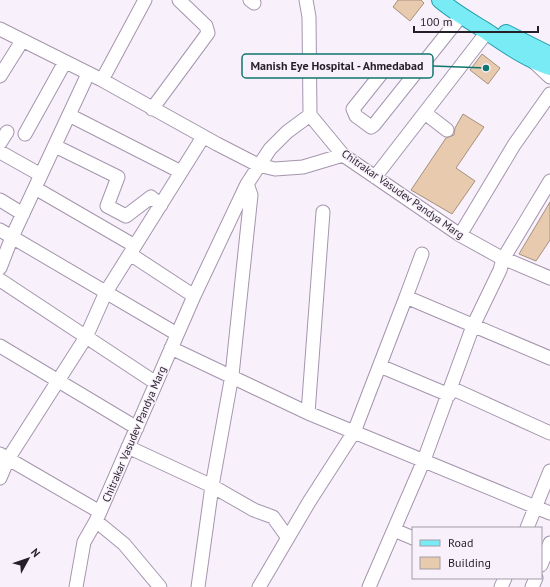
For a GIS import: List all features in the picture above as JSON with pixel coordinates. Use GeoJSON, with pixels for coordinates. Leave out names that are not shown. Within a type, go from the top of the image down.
{"type":"FeatureCollection","features":[{"type":"Feature","properties":{"kind":"main road"},"geometry":{"type":"LineString","coordinates":[[440,0],[461,16],[487,32],[543,54]]}},
{"type":"Feature","properties":{"kind":"main road"},"geometry":{"type":"LineString","coordinates":[[454,0],[511,36],[543,54],[550,67]]}},
{"type":"Feature","properties":{"kind":"street"},"geometry":{"type":"LineString","coordinates":[[102,80],[145,0]]}},
{"type":"Feature","properties":{"kind":"street"},"geometry":{"type":"LineString","coordinates":[[152,109],[208,33],[206,26],[179,0]]}},
{"type":"Feature","properties":{"kind":"street"},"geometry":{"type":"LineString","coordinates":[[306,0],[309,17],[310,115]]}},
{"type":"Feature","properties":{"kind":"street"},"geometry":{"type":"LineString","coordinates":[[385,69],[353,110],[356,116],[370,127],[374,125],[461,16]]}},
{"type":"Feature","properties":{"kind":"street"},"geometry":{"type":"LineString","coordinates":[[0,29],[102,80],[203,137],[258,165],[275,168],[303,167],[343,155]]}},
{"type":"Feature","properties":{"kind":"street"},"geometry":{"type":"LineString","coordinates":[[375,177],[487,32]]}},
{"type":"Feature","properties":{"kind":"street"},"geometry":{"type":"LineString","coordinates":[[0,76],[22,41]]}},
{"type":"Feature","properties":{"kind":"street"},"geometry":{"type":"LineString","coordinates":[[543,54],[550,77]]}},
{"type":"Feature","properties":{"kind":"street"},"geometry":{"type":"LineString","coordinates":[[24,134],[65,62]]}},
{"type":"Feature","properties":{"kind":"street"},"geometry":{"type":"LineString","coordinates":[[0,268],[12,237],[88,74]]}},
{"type":"Feature","properties":{"kind":"street"},"geometry":{"type":"LineString","coordinates":[[460,235],[514,145],[550,94]]}},
{"type":"Feature","properties":{"kind":"street"},"geometry":{"type":"LineString","coordinates":[[425,113],[447,130]]}},
{"type":"Feature","properties":{"kind":"street"},"geometry":{"type":"LineString","coordinates":[[69,114],[181,172]]}},
{"type":"Feature","properties":{"kind":"street","name":"Chitrakar Vasudev Pandya Marg"},"geometry":{"type":"LineString","coordinates":[[76,587],[84,542],[98,516],[194,296],[247,184],[258,165],[270,149],[287,132],[310,115],[343,155],[460,235],[503,259],[550,278]]}},
{"type":"Feature","properties":{"kind":"street"},"geometry":{"type":"LineString","coordinates":[[0,144],[7,132]]}},
{"type":"Feature","properties":{"kind":"street"},"geometry":{"type":"LineString","coordinates":[[0,478],[4,456],[57,382],[86,337],[106,292],[203,137]]}},
{"type":"Feature","properties":{"kind":"street"},"geometry":{"type":"LineString","coordinates":[[54,146],[118,177],[107,206],[126,216],[151,197],[161,205]]}},
{"type":"Feature","properties":{"kind":"street"},"geometry":{"type":"LineString","coordinates":[[0,152],[41,175]]}},
{"type":"Feature","properties":{"kind":"street"},"geometry":{"type":"LineString","coordinates":[[369,587],[424,460],[474,326],[500,270],[503,259],[550,181]]}},
{"type":"Feature","properties":{"kind":"street"},"geometry":{"type":"LineString","coordinates":[[198,587],[212,486],[232,375],[251,195],[247,184]]}},
{"type":"Feature","properties":{"kind":"street"},"geometry":{"type":"LineString","coordinates":[[35,188],[133,250],[194,296]]}},
{"type":"Feature","properties":{"kind":"street"},"geometry":{"type":"LineString","coordinates":[[0,200],[23,214]]}},
{"type":"Feature","properties":{"kind":"street"},"geometry":{"type":"LineString","coordinates":[[308,413],[323,212]]}},
{"type":"Feature","properties":{"kind":"street"},"geometry":{"type":"LineString","coordinates":[[0,230],[178,334]]}},
{"type":"Feature","properties":{"kind":"street"},"geometry":{"type":"LineString","coordinates":[[259,587],[354,432],[422,254]]}},
{"type":"Feature","properties":{"kind":"street"},"geometry":{"type":"LineString","coordinates":[[0,280],[156,383]]}},
{"type":"Feature","properties":{"kind":"street"},"geometry":{"type":"LineString","coordinates":[[406,297],[550,358]]}},
{"type":"Feature","properties":{"kind":"street"},"geometry":{"type":"LineString","coordinates":[[0,346],[57,382],[136,428]]}},
{"type":"Feature","properties":{"kind":"street"},"geometry":{"type":"LineString","coordinates":[[172,348],[232,375],[308,413],[550,513]]}},
{"type":"Feature","properties":{"kind":"street"},"geometry":{"type":"LineString","coordinates":[[380,366],[450,391],[550,433]]}},
{"type":"Feature","properties":{"kind":"street"},"geometry":{"type":"LineString","coordinates":[[128,447],[212,486],[254,510],[273,517],[288,538]]}},
{"type":"Feature","properties":{"kind":"street"},"geometry":{"type":"LineString","coordinates":[[4,456],[98,516],[160,587]]}},
{"type":"Feature","properties":{"kind":"street"},"geometry":{"type":"LineString","coordinates":[[527,527],[550,471]]}},
{"type":"Feature","properties":{"kind":"street"},"geometry":{"type":"LineString","coordinates":[[394,530],[412,538]]}},
{"type":"Feature","properties":{"kind":"street"},"geometry":{"type":"LineString","coordinates":[[542,563],[550,543]]}},
{"type":"Feature","properties":{"kind":"building"},"geometry":{"type":"Polygon","coordinates":[[[398,0],[421,0],[424,3],[410,21],[393,7],[398,0]]]}},
{"type":"Feature","properties":{"kind":"building"},"geometry":{"type":"Polygon","coordinates":[[[482,54],[500,68],[488,84],[470,70],[482,54]]]}},
{"type":"Feature","properties":{"kind":"building"},"geometry":{"type":"Polygon","coordinates":[[[463,114],[484,127],[456,168],[475,181],[452,214],[411,190],[446,138],[454,135],[455,128],[463,114]]]}},
{"type":"Feature","properties":{"kind":"building"},"geometry":{"type":"Polygon","coordinates":[[[550,202],[550,240],[536,261],[519,254],[550,202]]]}},
{"type":"Feature","properties":{"kind":"place","name":"Manish Eye Hospital - Ahmedabad"},"geometry":{"type":"Point","coordinates":[486,68]}}]}
